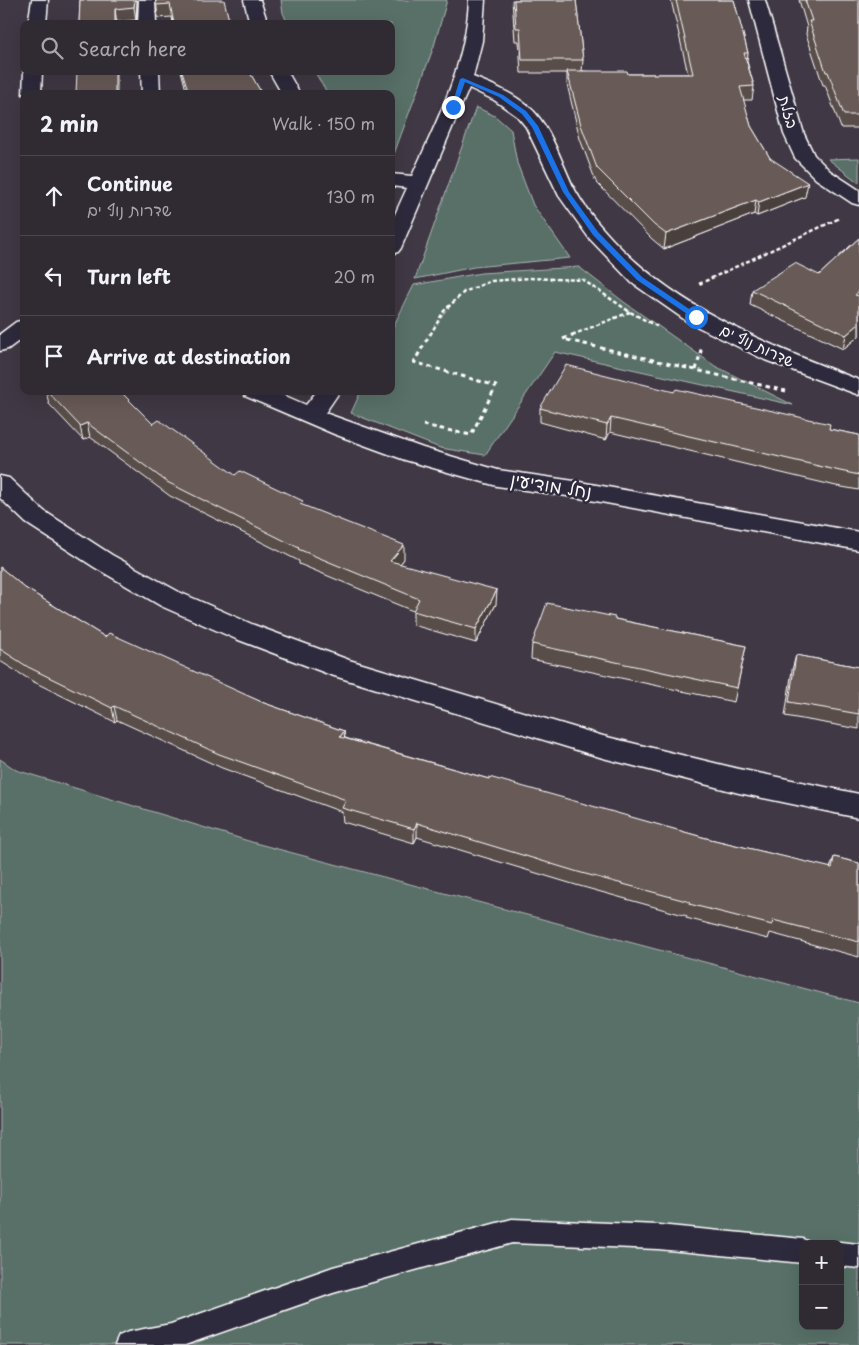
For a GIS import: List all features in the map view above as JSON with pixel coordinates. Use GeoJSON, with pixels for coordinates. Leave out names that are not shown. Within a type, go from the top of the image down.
{"type":"FeatureCollection","features":[{"type":"Feature","properties":{"kind":"street"},"geometry":{"type":"LineString","coordinates":[[38,20],[40,0]]}},
{"type":"Feature","properties":{"kind":"street"},"geometry":{"type":"LineString","coordinates":[[146,0],[147,20]]}},
{"type":"Feature","properties":{"kind":"street"},"geometry":{"type":"LineString","coordinates":[[252,0],[258,20]]}},
{"type":"Feature","properties":{"kind":"street"},"geometry":{"type":"LineString","coordinates":[[395,239],[453,107],[463,79],[470,58],[478,14],[477,0]]}},
{"type":"Feature","properties":{"kind":"street","name":"בזלת"},"geometry":{"type":"LineString","coordinates":[[757,0],[794,134],[804,158],[823,175],[859,199]]}},
{"type":"Feature","properties":{"kind":"street"},"geometry":{"type":"LineString","coordinates":[[32,90],[33,75]]}},
{"type":"Feature","properties":{"kind":"street"},"geometry":{"type":"LineString","coordinates":[[150,75],[151,90]]}},
{"type":"Feature","properties":{"kind":"street"},"geometry":{"type":"LineString","coordinates":[[280,75],[290,90]]}},
{"type":"Feature","properties":{"kind":"street","name":"שדרות נוף ים"},"geometry":{"type":"LineString","coordinates":[[463,79],[501,96],[524,112],[535,126],[566,192],[596,234],[640,278],[696,317],[773,354],[859,388]]}},
{"type":"Feature","properties":{"kind":"street"},"geometry":{"type":"LineString","coordinates":[[395,180],[419,183]]}},
{"type":"Feature","properties":{"kind":"street"},"geometry":{"type":"LineString","coordinates":[[0,344],[20,330]]}},
{"type":"Feature","properties":{"kind":"street","name":"נחל מודיעין"},"geometry":{"type":"LineString","coordinates":[[262,395],[310,416],[414,454],[497,478],[574,489],[859,541]]}},
{"type":"Feature","properties":{"kind":"street"},"geometry":{"type":"LineString","coordinates":[[310,416],[326,395]]}},
{"type":"Feature","properties":{"kind":"street"},"geometry":{"type":"LineString","coordinates":[[0,484],[35,517],[103,561],[170,599],[245,632],[341,668],[603,747],[739,781],[859,806]]}},
{"type":"Feature","properties":{"kind":"lane"},"geometry":{"type":"LineString","coordinates":[[128,1345],[171,1337],[333,1280],[512,1231],[658,1237],[799,1251]]}},
{"type":"Feature","properties":{"kind":"lane"},"geometry":{"type":"LineString","coordinates":[[844,1254],[859,1256]]}},
{"type":"Feature","properties":{"kind":"path"},"geometry":{"type":"LineString","coordinates":[[668,298],[842,217]]}},
{"type":"Feature","properties":{"kind":"path"},"geometry":{"type":"LineString","coordinates":[[414,424],[471,435],[496,386],[414,362],[444,312],[464,292],[491,281],[529,278],[583,280],[630,312],[662,329]]}},
{"type":"Feature","properties":{"kind":"path"},"geometry":{"type":"LineString","coordinates":[[630,312],[563,339],[792,392]]}},
{"type":"Feature","properties":{"kind":"path"},"geometry":{"type":"LineString","coordinates":[[693,347],[701,351],[696,370]]}},
{"type":"Feature","properties":{"kind":"green space"},"geometry":{"type":"Polygon","coordinates":[[[281,0],[447,0],[434,46],[395,151],[395,90],[326,90],[316,75],[395,75],[395,20],[286,20],[281,0]]]}},
{"type":"Feature","properties":{"kind":"green space"},"geometry":{"type":"Polygon","coordinates":[[[476,107],[495,116],[511,130],[517,163],[533,205],[570,258],[474,267],[415,279],[476,107]]]}},
{"type":"Feature","properties":{"kind":"green space"},"geometry":{"type":"Polygon","coordinates":[[[859,158],[859,183],[828,159],[859,158]]]}},
{"type":"Feature","properties":{"kind":"green space"},"geometry":{"type":"Polygon","coordinates":[[[579,267],[624,302],[715,366],[793,405],[555,352],[485,455],[440,448],[351,413],[359,395],[395,395],[395,323],[414,285],[481,273],[579,267]]]}},
{"type":"Feature","properties":{"kind":"green space"},"geometry":{"type":"Polygon","coordinates":[[[0,759],[16,770],[255,843],[859,1003],[859,1345],[0,1345],[0,759]]]}},
{"type":"Feature","properties":{"kind":"building"},"geometry":{"type":"Polygon","coordinates":[[[80,0],[135,0],[134,7],[115,9],[115,20],[79,20],[80,0]]]}},
{"type":"Feature","properties":{"kind":"building"},"geometry":{"type":"Polygon","coordinates":[[[156,0],[224,0],[229,20],[173,20],[170,4],[156,5],[156,0]]]}},
{"type":"Feature","properties":{"kind":"building"},"geometry":{"type":"Polygon","coordinates":[[[514,0],[576,0],[583,60],[522,60],[520,28],[516,28],[514,0]]]}},
{"type":"Feature","properties":{"kind":"building"},"geometry":{"type":"Polygon","coordinates":[[[676,0],[734,0],[748,53],[744,53],[754,86],[740,87],[751,126],[770,158],[808,183],[759,202],[756,200],[666,234],[654,225],[597,168],[581,125],[567,71],[627,71],[628,74],[693,74],[676,0]]]}},
{"type":"Feature","properties":{"kind":"building"},"geometry":{"type":"Polygon","coordinates":[[[805,0],[859,0],[859,115],[844,115],[828,72],[826,72],[809,21],[812,21],[805,0]]]}},
{"type":"Feature","properties":{"kind":"building"},"geometry":{"type":"Polygon","coordinates":[[[77,75],[115,75],[115,90],[76,90],[77,75]]]}},
{"type":"Feature","properties":{"kind":"building"},"geometry":{"type":"Polygon","coordinates":[[[183,75],[251,75],[260,90],[188,90],[183,75]]]}},
{"type":"Feature","properties":{"kind":"building"},"geometry":{"type":"Polygon","coordinates":[[[859,238],[859,291],[855,295],[859,296],[859,324],[846,335],[752,290],[795,263],[819,275],[859,238]]]}},
{"type":"Feature","properties":{"kind":"building"},"geometry":{"type":"Polygon","coordinates":[[[566,365],[674,392],[676,389],[830,424],[829,429],[859,435],[859,475],[611,418],[607,425],[540,408],[566,365]]]}},
{"type":"Feature","properties":{"kind":"building"},"geometry":{"type":"Polygon","coordinates":[[[51,395],[124,395],[153,424],[159,420],[235,475],[240,471],[303,501],[300,504],[404,545],[390,561],[497,590],[476,629],[413,611],[419,599],[298,549],[167,482],[87,423],[80,426],[51,395]]]}},
{"type":"Feature","properties":{"kind":"building"},"geometry":{"type":"Polygon","coordinates":[[[0,567],[25,588],[105,637],[109,633],[264,703],[344,731],[340,737],[706,838],[832,868],[834,857],[859,863],[859,942],[773,920],[772,925],[689,904],[690,902],[578,872],[417,823],[414,829],[342,808],[346,800],[219,754],[114,706],[112,708],[28,667],[0,649],[0,567]]]}},
{"type":"Feature","properties":{"kind":"building"},"geometry":{"type":"Polygon","coordinates":[[[547,603],[746,646],[737,688],[532,644],[547,603]]]}},
{"type":"Feature","properties":{"kind":"building"},"geometry":{"type":"Polygon","coordinates":[[[796,655],[859,667],[859,714],[789,702],[796,655]]]}},
{"type":"Feature","properties":{"kind":"route"},"geometry":{"type":"LineString","coordinates":[[453,107],[463,79],[501,96],[524,112],[535,126],[566,192],[596,234],[640,278],[696,317]]}}]}
